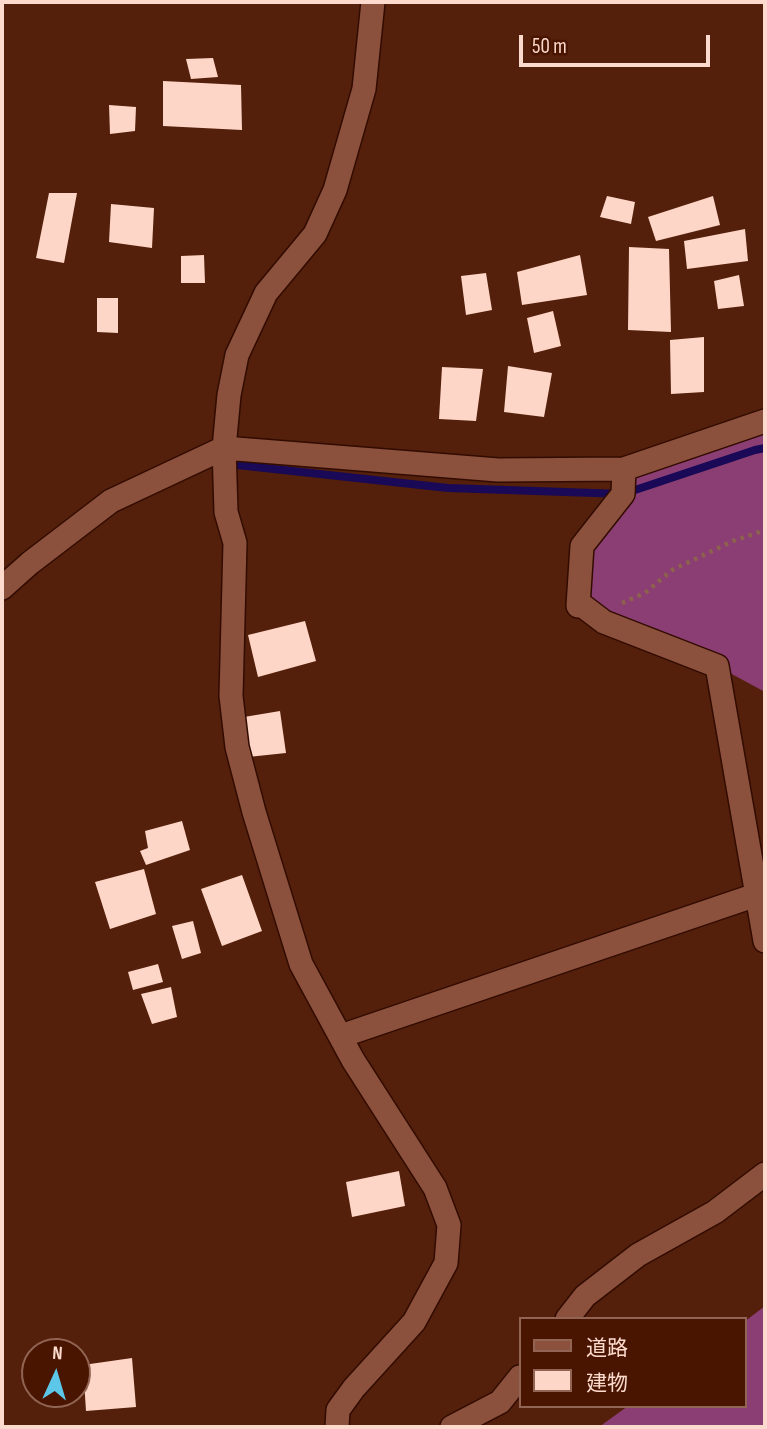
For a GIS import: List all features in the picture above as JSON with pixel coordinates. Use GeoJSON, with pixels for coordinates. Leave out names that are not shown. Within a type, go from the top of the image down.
{"type":"FeatureCollection","features":[{"type":"Feature","properties":{"kind":"street"},"geometry":{"type":"LineString","coordinates":[[337,1427],[338,1410],[354,1388],[414,1322],[446,1263],[449,1225],[435,1188],[353,1060],[301,964],[254,812],[237,747],[231,696],[235,543],[226,512],[224,448],[229,395],[237,355],[266,293],[316,234],[335,190],[364,89],[373,2]]}},
{"type":"Feature","properties":{"kind":"street"},"geometry":{"type":"LineString","coordinates":[[2,587],[111,501],[224,448],[498,470],[624,469],[765,421]]}},
{"type":"Feature","properties":{"kind":"street"},"geometry":{"type":"LineString","coordinates":[[624,469],[623,494],[582,546],[578,606],[583,606],[604,622],[717,666],[765,940]]}},
{"type":"Feature","properties":{"kind":"street"},"geometry":{"type":"LineString","coordinates":[[341,1036],[756,895]]}},
{"type":"Feature","properties":{"kind":"street"},"geometry":{"type":"LineString","coordinates":[[569,1317],[585,1296],[638,1255],[715,1212],[765,1174]]}},
{"type":"Feature","properties":{"kind":"street"},"geometry":{"type":"LineString","coordinates":[[452,1427],[500,1402],[518,1380]]}},
{"type":"Feature","properties":{"kind":"path"},"geometry":{"type":"LineString","coordinates":[[595,615],[645,593],[672,570],[733,541],[765,530]]}},
{"type":"Feature","properties":{"kind":"shaded area"},"geometry":{"type":"Polygon","coordinates":[[[765,421],[765,692],[717,666],[583,606],[582,546],[624,469],[765,421]]]}},
{"type":"Feature","properties":{"kind":"shaded area"},"geometry":{"type":"Polygon","coordinates":[[[765,1306],[765,1427],[599,1427],[625,1408],[746,1408],[746,1320],[765,1306]]]}},
{"type":"Feature","properties":{"kind":"building"},"geometry":{"type":"Polygon","coordinates":[[[213,58],[218,77],[191,79],[186,59],[213,58]]]}},
{"type":"Feature","properties":{"kind":"building"},"geometry":{"type":"Polygon","coordinates":[[[163,81],[241,85],[242,130],[163,126],[163,81]]]}},
{"type":"Feature","properties":{"kind":"building"},"geometry":{"type":"Polygon","coordinates":[[[109,105],[136,107],[135,131],[110,134],[109,105]]]}},
{"type":"Feature","properties":{"kind":"building"},"geometry":{"type":"Polygon","coordinates":[[[49,193],[77,193],[64,263],[36,258],[49,193]]]}},
{"type":"Feature","properties":{"kind":"building"},"geometry":{"type":"Polygon","coordinates":[[[607,196],[635,202],[631,224],[600,217],[607,196]]]}},
{"type":"Feature","properties":{"kind":"building"},"geometry":{"type":"Polygon","coordinates":[[[713,196],[720,225],[656,241],[648,217],[713,196]]]}},
{"type":"Feature","properties":{"kind":"building"},"geometry":{"type":"Polygon","coordinates":[[[111,204],[154,208],[152,248],[109,242],[111,204]]]}},
{"type":"Feature","properties":{"kind":"building"},"geometry":{"type":"Polygon","coordinates":[[[745,229],[748,261],[687,269],[684,241],[745,229]]]}},
{"type":"Feature","properties":{"kind":"building"},"geometry":{"type":"Polygon","coordinates":[[[629,247],[669,249],[671,332],[628,330],[629,247]]]}},
{"type":"Feature","properties":{"kind":"building"},"geometry":{"type":"Polygon","coordinates":[[[204,255],[205,283],[181,283],[181,256],[204,255]]]}},
{"type":"Feature","properties":{"kind":"building"},"geometry":{"type":"Polygon","coordinates":[[[580,255],[587,295],[522,305],[517,272],[580,255]]]}},
{"type":"Feature","properties":{"kind":"building"},"geometry":{"type":"Polygon","coordinates":[[[486,273],[492,310],[466,315],[461,276],[486,273]]]}},
{"type":"Feature","properties":{"kind":"building"},"geometry":{"type":"Polygon","coordinates":[[[739,275],[744,306],[718,309],[714,281],[739,275]]]}},
{"type":"Feature","properties":{"kind":"building"},"geometry":{"type":"Polygon","coordinates":[[[97,298],[118,298],[118,333],[97,332],[97,298]]]}},
{"type":"Feature","properties":{"kind":"building"},"geometry":{"type":"Polygon","coordinates":[[[553,311],[561,346],[534,353],[527,318],[553,311]]]}},
{"type":"Feature","properties":{"kind":"building"},"geometry":{"type":"Polygon","coordinates":[[[704,337],[704,392],[671,394],[670,340],[704,337]]]}},
{"type":"Feature","properties":{"kind":"building"},"geometry":{"type":"Polygon","coordinates":[[[508,366],[552,373],[544,417],[504,412],[508,366]]]}},
{"type":"Feature","properties":{"kind":"building"},"geometry":{"type":"Polygon","coordinates":[[[442,367],[483,369],[476,421],[439,419],[442,367]]]}},
{"type":"Feature","properties":{"kind":"building"},"geometry":{"type":"Polygon","coordinates":[[[305,621],[316,661],[258,677],[248,635],[305,621]]]}},
{"type":"Feature","properties":{"kind":"building"},"geometry":{"type":"Polygon","coordinates":[[[280,711],[286,753],[248,757],[244,717],[280,711]]]}},
{"type":"Feature","properties":{"kind":"building"},"geometry":{"type":"Polygon","coordinates":[[[182,821],[190,850],[146,865],[140,851],[148,848],[145,831],[182,821]]]}},
{"type":"Feature","properties":{"kind":"building"},"geometry":{"type":"Polygon","coordinates":[[[144,869],[156,914],[110,929],[95,882],[144,869]]]}},
{"type":"Feature","properties":{"kind":"building"},"geometry":{"type":"Polygon","coordinates":[[[242,875],[262,931],[222,946],[201,889],[242,875]]]}},
{"type":"Feature","properties":{"kind":"building"},"geometry":{"type":"Polygon","coordinates":[[[193,921],[201,953],[182,959],[172,926],[193,921]]]}},
{"type":"Feature","properties":{"kind":"building"},"geometry":{"type":"Polygon","coordinates":[[[158,964],[163,982],[133,990],[128,972],[158,964]]]}},
{"type":"Feature","properties":{"kind":"building"},"geometry":{"type":"Polygon","coordinates":[[[171,987],[177,1017],[152,1024],[141,994],[171,987]]]}},
{"type":"Feature","properties":{"kind":"building"},"geometry":{"type":"Polygon","coordinates":[[[399,1171],[405,1206],[352,1217],[346,1182],[399,1171]]]}},
{"type":"Feature","properties":{"kind":"building"},"geometry":{"type":"Polygon","coordinates":[[[132,1358],[136,1407],[86,1411],[86,1408],[91,1408],[91,1364],[132,1358]]]}},
{"type":"Feature","properties":{"kind":"waterway"},"geometry":{"type":"LineString","coordinates":[[228,464],[448,488],[623,494],[765,448]]}}]}
